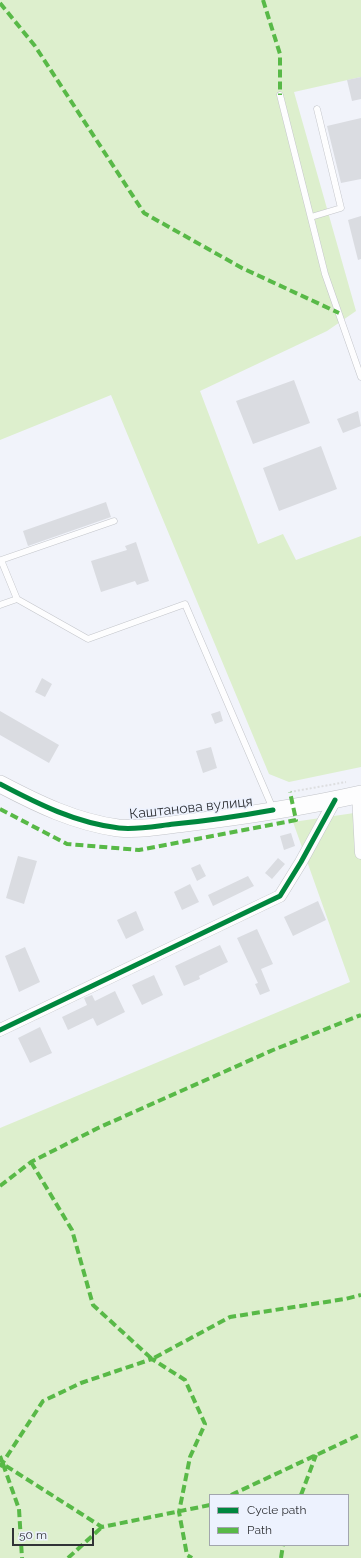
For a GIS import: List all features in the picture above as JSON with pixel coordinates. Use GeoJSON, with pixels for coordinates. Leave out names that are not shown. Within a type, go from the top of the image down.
{"type":"FeatureCollection","features":[{"type":"Feature","properties":{"kind":"main road","name":"Каштанова вулиця"},"geometry":{"type":"LineString","coordinates":[[0,784],[40,805],[65,815],[91,823],[120,828],[153,827],[273,810],[335,800],[357,790]]}},
{"type":"Feature","properties":{"kind":"street"},"geometry":{"type":"LineString","coordinates":[[357,790],[361,853]]}},
{"type":"Feature","properties":{"kind":"street"},"geometry":{"type":"LineString","coordinates":[[0,1030],[280,896],[301,862],[335,800]]}},
{"type":"Feature","properties":{"kind":"lane"},"geometry":{"type":"LineString","coordinates":[[280,95],[325,274],[361,377]]}},
{"type":"Feature","properties":{"kind":"lane"},"geometry":{"type":"LineString","coordinates":[[311,217],[341,208],[317,109]]}},
{"type":"Feature","properties":{"kind":"lane"},"geometry":{"type":"LineString","coordinates":[[114,521],[1,560],[17,599],[88,639],[185,604],[273,810]]}},
{"type":"Feature","properties":{"kind":"lane"},"geometry":{"type":"LineString","coordinates":[[0,605],[17,599]]}},
{"type":"Feature","properties":{"kind":"path"},"geometry":{"type":"LineString","coordinates":[[290,792],[357,790]]}},
{"type":"Feature","properties":{"kind":"green space"},"geometry":{"type":"Polygon","coordinates":[[[0,0],[361,0],[361,77],[294,92],[356,311],[327,331],[200,391],[258,544],[283,534],[296,560],[361,536],[361,767],[289,782],[269,774],[111,395],[0,440],[0,0]]]}},
{"type":"Feature","properties":{"kind":"green space"},"geometry":{"type":"Polygon","coordinates":[[[361,812],[361,1558],[0,1558],[0,1128],[350,982],[293,822],[361,812]]]}},
{"type":"Feature","properties":{"kind":"building"},"geometry":{"type":"Polygon","coordinates":[[[361,77],[361,99],[352,101],[347,80],[361,77]]]}},
{"type":"Feature","properties":{"kind":"building"},"geometry":{"type":"Polygon","coordinates":[[[361,118],[361,179],[341,183],[327,126],[361,118]]]}},
{"type":"Feature","properties":{"kind":"building"},"geometry":{"type":"Polygon","coordinates":[[[361,216],[361,259],[358,260],[348,220],[361,216]]]}},
{"type":"Feature","properties":{"kind":"building"},"geometry":{"type":"Polygon","coordinates":[[[294,380],[310,423],[253,444],[236,401],[294,380]]]}},
{"type":"Feature","properties":{"kind":"building"},"geometry":{"type":"Polygon","coordinates":[[[358,411],[361,426],[343,433],[337,419],[358,411]]]}},
{"type":"Feature","properties":{"kind":"building"},"geometry":{"type":"Polygon","coordinates":[[[321,446],[337,489],[279,511],[263,468],[321,446]]]}},
{"type":"Feature","properties":{"kind":"building"},"geometry":{"type":"Polygon","coordinates":[[[106,502],[111,517],[28,546],[23,531],[106,502]]]}},
{"type":"Feature","properties":{"kind":"building"},"geometry":{"type":"Polygon","coordinates":[[[136,542],[149,581],[137,585],[135,581],[101,592],[91,561],[127,550],[125,546],[136,542]]]}},
{"type":"Feature","properties":{"kind":"building"},"geometry":{"type":"Polygon","coordinates":[[[42,678],[52,684],[45,697],[35,692],[42,678]]]}},
{"type":"Feature","properties":{"kind":"building"},"geometry":{"type":"Polygon","coordinates":[[[0,711],[59,745],[49,763],[0,735],[0,711]]]}},
{"type":"Feature","properties":{"kind":"building"},"geometry":{"type":"Polygon","coordinates":[[[220,711],[223,721],[215,724],[211,714],[220,711]]]}},
{"type":"Feature","properties":{"kind":"building"},"geometry":{"type":"Polygon","coordinates":[[[211,747],[217,768],[203,773],[196,751],[211,747]]]}},
{"type":"Feature","properties":{"kind":"building"},"geometry":{"type":"Polygon","coordinates":[[[291,833],[295,846],[284,850],[280,836],[291,833]]]}},
{"type":"Feature","properties":{"kind":"building"},"geometry":{"type":"Polygon","coordinates":[[[18,856],[37,861],[24,904],[6,898],[18,856]]]}},
{"type":"Feature","properties":{"kind":"building"},"geometry":{"type":"Polygon","coordinates":[[[278,858],[285,864],[272,879],[265,873],[278,858]]]}},
{"type":"Feature","properties":{"kind":"building"},"geometry":{"type":"Polygon","coordinates":[[[200,864],[206,876],[197,881],[191,868],[200,864]]]}},
{"type":"Feature","properties":{"kind":"building"},"geometry":{"type":"Polygon","coordinates":[[[248,876],[254,886],[213,906],[208,895],[248,876]]]}},
{"type":"Feature","properties":{"kind":"building"},"geometry":{"type":"Polygon","coordinates":[[[190,884],[199,902],[182,910],[174,892],[190,884]]]}},
{"type":"Feature","properties":{"kind":"building"},"geometry":{"type":"Polygon","coordinates":[[[318,901],[326,920],[293,936],[284,917],[318,901]]]}},
{"type":"Feature","properties":{"kind":"building"},"geometry":{"type":"Polygon","coordinates":[[[136,911],[144,930],[126,939],[117,920],[136,911]]]}},
{"type":"Feature","properties":{"kind":"building"},"geometry":{"type":"Polygon","coordinates":[[[257,929],[273,964],[261,969],[270,991],[260,995],[255,984],[258,983],[237,938],[257,929]]]}},
{"type":"Feature","properties":{"kind":"building"},"geometry":{"type":"Polygon","coordinates":[[[220,945],[228,962],[199,976],[200,979],[184,986],[175,966],[220,945]]]}},
{"type":"Feature","properties":{"kind":"building"},"geometry":{"type":"Polygon","coordinates":[[[25,947],[40,982],[19,992],[5,956],[25,947]]]}},
{"type":"Feature","properties":{"kind":"building"},"geometry":{"type":"Polygon","coordinates":[[[154,975],[163,995],[142,1005],[132,985],[154,975]]]}},
{"type":"Feature","properties":{"kind":"building"},"geometry":{"type":"Polygon","coordinates":[[[115,991],[125,1012],[97,1026],[93,1018],[68,1030],[62,1017],[87,1005],[84,998],[92,995],[95,1001],[115,991]]]}},
{"type":"Feature","properties":{"kind":"building"},"geometry":{"type":"Polygon","coordinates":[[[40,1027],[52,1053],[30,1063],[18,1038],[40,1027]]]}},
{"type":"Feature","properties":{"kind":"marked path"},"geometry":{"type":"LineString","coordinates":[[263,0],[280,54],[280,95]]}},
{"type":"Feature","properties":{"kind":"marked path"},"geometry":{"type":"LineString","coordinates":[[0,3],[35,46],[144,213],[242,268],[339,313]]}},
{"type":"Feature","properties":{"kind":"marked path"},"geometry":{"type":"LineString","coordinates":[[0,809],[67,844],[139,850],[296,820],[290,792]]}},
{"type":"Feature","properties":{"kind":"marked path"},"geometry":{"type":"LineString","coordinates":[[0,1186],[31,1162],[98,1128],[273,1050],[361,1015]]}},
{"type":"Feature","properties":{"kind":"marked path"},"geometry":{"type":"LineString","coordinates":[[31,1162],[72,1230],[93,1305],[152,1359],[230,1317],[345,1299],[361,1295]]}},
{"type":"Feature","properties":{"kind":"marked path"},"geometry":{"type":"LineString","coordinates":[[0,1467],[43,1401],[81,1383],[152,1359],[185,1380],[205,1424],[190,1457],[179,1512],[187,1555],[192,1558]]}},
{"type":"Feature","properties":{"kind":"marked path"},"geometry":{"type":"LineString","coordinates":[[233,1494],[361,1434]]}},
{"type":"Feature","properties":{"kind":"marked path"},"geometry":{"type":"LineString","coordinates":[[301,1494],[316,1455]]}},
{"type":"Feature","properties":{"kind":"marked path"},"geometry":{"type":"LineString","coordinates":[[0,1456],[3,1464],[102,1527],[209,1505]]}},
{"type":"Feature","properties":{"kind":"marked path"},"geometry":{"type":"LineString","coordinates":[[3,1464],[19,1509],[22,1558]]}},
{"type":"Feature","properties":{"kind":"marked path"},"geometry":{"type":"LineString","coordinates":[[68,1558],[102,1527]]}},
{"type":"Feature","properties":{"kind":"marked path"},"geometry":{"type":"LineString","coordinates":[[281,1558],[283,1546]]}},
{"type":"Feature","properties":{"kind":"cycle path"},"geometry":{"type":"LineString","coordinates":[[0,784],[58,812],[88,822],[119,828],[146,828],[273,810]]}},
{"type":"Feature","properties":{"kind":"cycle path"},"geometry":{"type":"LineString","coordinates":[[0,1030],[280,896],[301,862],[335,800]]}}]}
